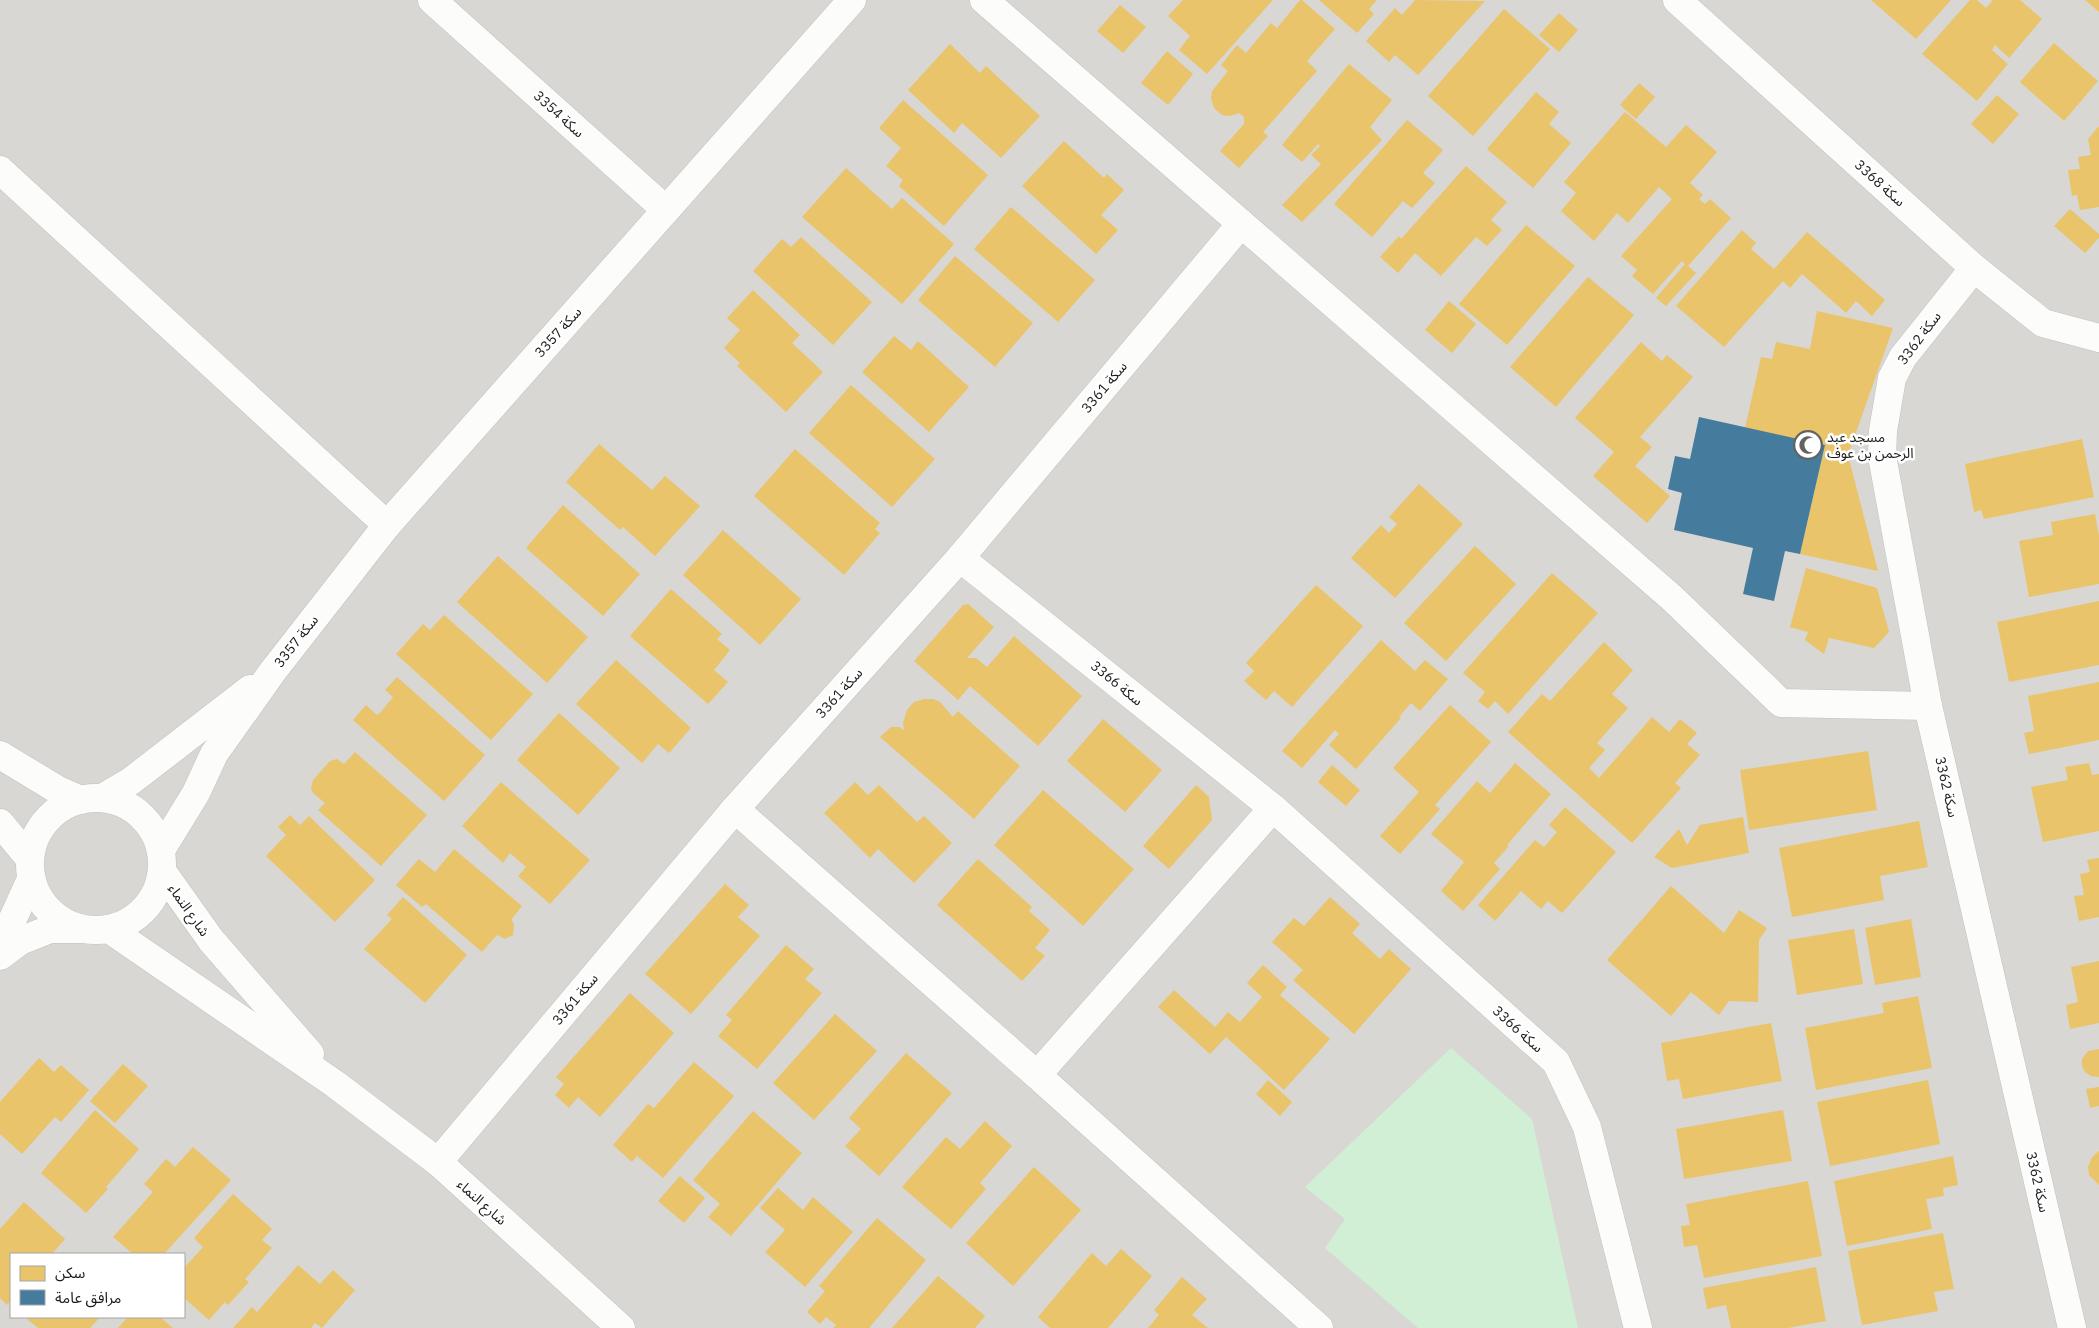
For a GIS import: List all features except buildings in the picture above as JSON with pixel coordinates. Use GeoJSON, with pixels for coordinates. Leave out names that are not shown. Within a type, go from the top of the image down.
{"type":"FeatureCollection","features":[{"type":"Feature","properties":{"kind":"street","name":"سكة 3357"},"geometry":{"type":"LineString","coordinates":[[161,861],[214,754],[273,671],[387,525],[852,0]]}},
{"type":"Feature","properties":{"kind":"street"},"geometry":{"type":"LineString","coordinates":[[984,0],[1672,598],[1781,703],[1928,706]]}},
{"type":"Feature","properties":{"kind":"street","name":"سكة 3368"},"geometry":{"type":"LineString","coordinates":[[1677,0],[1974,268],[2043,323],[2099,338]]}},
{"type":"Feature","properties":{"kind":"street","name":"سكة 3354"},"geometry":{"type":"LineString","coordinates":[[450,6],[666,210]]}},
{"type":"Feature","properties":{"kind":"street"},"geometry":{"type":"LineString","coordinates":[[0,170],[387,525]]}},
{"type":"Feature","properties":{"kind":"street","name":"سكة 3361"},"geometry":{"type":"LineString","coordinates":[[438,1162],[735,809],[960,558],[1241,224]]}},
{"type":"Feature","properties":{"kind":"street","name":"سكة 3362"},"geometry":{"type":"LineString","coordinates":[[1974,268],[1903,357],[1892,378],[1883,431],[1882,456],[1928,706],[2072,1328]]}},
{"type":"Feature","properties":{"kind":"street","name":"سكة 3366"},"geometry":{"type":"LineString","coordinates":[[960,558],[1273,808],[1556,1062],[1587,1127],[1638,1328]]}},
{"type":"Feature","properties":{"kind":"street","name":"سكة 3357"},"geometry":{"type":"LineString","coordinates":[[91,799],[131,781],[273,671]]}},
{"type":"Feature","properties":{"kind":"street"},"geometry":{"type":"LineString","coordinates":[[0,755],[58,790],[91,799],[122,804],[140,815],[153,831],[161,861],[156,892],[144,909],[128,922],[99,929],[50,929],[20,941],[0,956]]}},
{"type":"Feature","properties":{"kind":"street"},"geometry":{"type":"LineString","coordinates":[[0,947],[30,869],[34,838],[45,821],[61,808],[91,799]]}},
{"type":"Feature","properties":{"kind":"street"},"geometry":{"type":"LineString","coordinates":[[1037,1075],[1273,808]]}},
{"type":"Feature","properties":{"kind":"street"},"geometry":{"type":"LineString","coordinates":[[735,809],[1037,1075],[1319,1328]]}},
{"type":"Feature","properties":{"kind":"street"},"geometry":{"type":"LineString","coordinates":[[0,822],[30,869],[39,898],[52,913],[69,924],[99,929]]}},
{"type":"Feature","properties":{"kind":"street","name":"شارع النماء"},"geometry":{"type":"LineString","coordinates":[[161,861],[211,940],[335,1084]]}},
{"type":"Feature","properties":{"kind":"street","name":"شارع النماء"},"geometry":{"type":"LineString","coordinates":[[99,929],[335,1084],[438,1162],[621,1328]]}},
{"type":"Feature","properties":{"kind":"shaded area"},"geometry":{"type":"Polygon","coordinates":[[[0,0],[2099,0],[2099,1328],[0,1328],[0,0]]]}},
{"type":"Feature","properties":{"kind":"green space"},"geometry":{"type":"Polygon","coordinates":[[[1451,1048],[1532,1119],[1578,1328],[1418,1328],[1325,1248],[1345,1219],[1305,1187],[1451,1048]]]}},
{"type":"Feature","properties":{"kind":"place","name":"مسجد عبد الرحمن بن عوف"},"geometry":{"type":"Point","coordinates":[1808,445]}}]}
